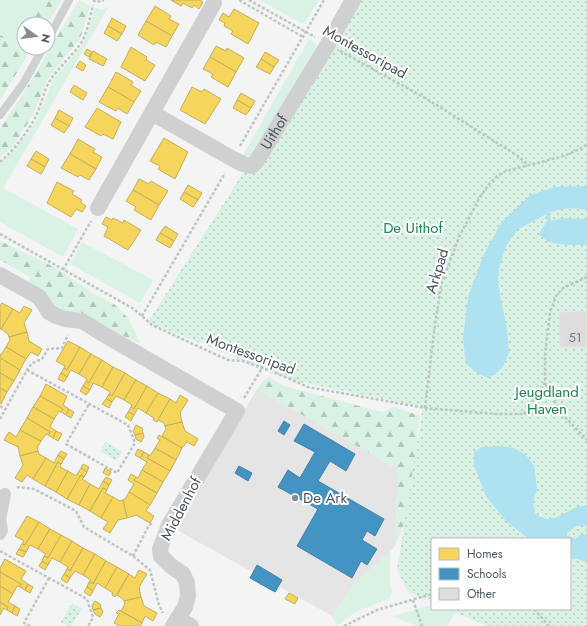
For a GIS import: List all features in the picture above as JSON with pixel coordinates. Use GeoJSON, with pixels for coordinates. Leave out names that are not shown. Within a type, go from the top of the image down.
{"type":"FeatureCollection","features":[{"type":"Feature","properties":{"kind":"street","name":"Uithof"},"geometry":{"type":"LineString","coordinates":[[152,113],[238,161],[251,166],[256,162],[261,154],[353,0]]}},
{"type":"Feature","properties":{"kind":"street"},"geometry":{"type":"LineString","coordinates":[[98,208],[214,3]]}},
{"type":"Feature","properties":{"kind":"street"},"geometry":{"type":"LineString","coordinates":[[0,275],[39,297],[49,312],[65,319],[82,321],[93,326],[103,334],[237,411]]}},
{"type":"Feature","properties":{"kind":"street","name":"Middenhof"},"geometry":{"type":"LineString","coordinates":[[180,623],[188,596],[187,583],[183,574],[171,566],[161,556],[160,550],[169,525],[237,411]]}},
{"type":"Feature","properties":{"kind":"street"},"geometry":{"type":"LineString","coordinates":[[0,534],[2,530],[0,520],[5,494]]}},
{"type":"Feature","properties":{"kind":"lane"},"geometry":{"type":"LineString","coordinates":[[56,24],[69,0]]}},
{"type":"Feature","properties":{"kind":"lane"},"geometry":{"type":"LineString","coordinates":[[0,115],[23,84],[39,56]]}},
{"type":"Feature","properties":{"kind":"path"},"geometry":{"type":"LineString","coordinates":[[94,1],[104,0]]}},
{"type":"Feature","properties":{"kind":"path","name":"Montessoripad"},"geometry":{"type":"LineString","coordinates":[[240,0],[303,38]]}},
{"type":"Feature","properties":{"kind":"path","name":"Montessoripad"},"geometry":{"type":"LineString","coordinates":[[249,0],[427,99],[518,156],[528,165]]}},
{"type":"Feature","properties":{"kind":"path"},"geometry":{"type":"LineString","coordinates":[[0,162],[18,144],[27,131],[54,75],[82,42],[93,5]]}},
{"type":"Feature","properties":{"kind":"path"},"geometry":{"type":"LineString","coordinates":[[0,36],[2,37],[0,40]]}},
{"type":"Feature","properties":{"kind":"path","name":"Arkpad"},"geometry":{"type":"LineString","coordinates":[[425,408],[434,332],[442,285],[459,237],[480,197],[490,183],[506,170],[564,156],[587,144]]}},
{"type":"Feature","properties":{"kind":"path"},"geometry":{"type":"LineString","coordinates":[[63,270],[98,208]]}},
{"type":"Feature","properties":{"kind":"path","name":"Montessoripad"},"geometry":{"type":"LineString","coordinates":[[0,234],[134,309],[152,325],[228,360],[243,361],[308,387],[425,408],[472,412],[562,414]]}},
{"type":"Feature","properties":{"kind":"path"},"geometry":{"type":"LineString","coordinates":[[587,277],[563,288],[556,296],[550,312],[545,383],[562,414],[587,440]]}},
{"type":"Feature","properties":{"kind":"path"},"geometry":{"type":"LineString","coordinates":[[0,419],[32,363],[42,359],[48,349],[62,348],[76,321]]}},
{"type":"Feature","properties":{"kind":"path"},"geometry":{"type":"LineString","coordinates":[[237,411],[262,368]]}},
{"type":"Feature","properties":{"kind":"path"},"geometry":{"type":"LineString","coordinates":[[27,370],[128,425],[135,443],[117,473],[66,444],[89,404]]}},
{"type":"Feature","properties":{"kind":"path"},"geometry":{"type":"LineString","coordinates":[[524,414],[545,383]]}},
{"type":"Feature","properties":{"kind":"path"},"geometry":{"type":"LineString","coordinates":[[0,406],[5,409]]}},
{"type":"Feature","properties":{"kind":"path"},"geometry":{"type":"LineString","coordinates":[[5,494],[19,487],[34,489],[76,512],[84,527],[133,556],[150,570],[158,605],[163,614],[180,623]]}},
{"type":"Feature","properties":{"kind":"path"},"geometry":{"type":"LineString","coordinates":[[0,551],[87,599],[93,618],[88,626]]}},
{"type":"Feature","properties":{"kind":"path"},"geometry":{"type":"LineString","coordinates":[[30,626],[24,623],[49,578]]}},
{"type":"Feature","properties":{"kind":"path"},"geometry":{"type":"LineString","coordinates":[[344,626],[377,610],[431,594]]}},
{"type":"Feature","properties":{"kind":"path"},"geometry":{"type":"LineString","coordinates":[[413,600],[422,626]]}},
{"type":"Feature","properties":{"kind":"path"},"geometry":{"type":"LineString","coordinates":[[535,610],[549,626]]}},
{"type":"Feature","properties":{"kind":"shaded area","name":"De Ark"},"geometry":{"type":"Polygon","coordinates":[[[257,389],[390,465],[398,467],[395,546],[352,586],[332,616],[175,529],[257,389]]]}},
{"type":"Feature","properties":{"kind":"green space"},"geometry":{"type":"Polygon","coordinates":[[[0,0],[45,0],[36,16],[16,16],[16,42],[0,34],[0,0]]]}},
{"type":"Feature","properties":{"kind":"green space"},"geometry":{"type":"Polygon","coordinates":[[[45,0],[62,0],[52,16],[36,16],[45,0]]]}},
{"type":"Feature","properties":{"kind":"green space"},"geometry":{"type":"Polygon","coordinates":[[[79,0],[90,6],[80,39],[48,78],[32,117],[13,146],[0,158],[0,129],[46,56],[56,56],[56,39],[79,0]]]}},
{"type":"Feature","properties":{"kind":"green space"},"geometry":{"type":"Polygon","coordinates":[[[260,0],[319,0],[305,22],[301,23],[260,0]]]}},
{"type":"Feature","properties":{"kind":"green space","name":"De Uithof"},"geometry":{"type":"Polygon","coordinates":[[[346,0],[587,0],[587,626],[487,626],[449,610],[571,610],[571,538],[431,538],[431,602],[408,592],[397,570],[423,407],[295,381],[148,322],[314,62],[346,0]]]}},
{"type":"Feature","properties":{"kind":"green space"},"geometry":{"type":"Polygon","coordinates":[[[109,6],[3,188],[78,229],[63,257],[0,222],[0,164],[25,138],[38,118],[53,80],[81,47],[87,35],[95,8],[102,10],[109,6]]]}},
{"type":"Feature","properties":{"kind":"green space"},"geometry":{"type":"Polygon","coordinates":[[[4,36],[16,42],[16,56],[27,56],[0,100],[0,43],[4,36]]]}},
{"type":"Feature","properties":{"kind":"green space"},"geometry":{"type":"Polygon","coordinates":[[[309,39],[317,45],[251,156],[242,157],[309,39]]]}},
{"type":"Feature","properties":{"kind":"green space"},"geometry":{"type":"Polygon","coordinates":[[[0,241],[58,269],[96,295],[114,304],[129,319],[140,343],[53,307],[27,283],[30,277],[0,260],[0,241]]]}},
{"type":"Feature","properties":{"kind":"green space"},"geometry":{"type":"Polygon","coordinates":[[[82,242],[153,280],[140,303],[70,264],[82,242]]]}},
{"type":"Feature","properties":{"kind":"green space"},"geometry":{"type":"Polygon","coordinates":[[[269,377],[284,386],[382,412],[394,407],[420,416],[408,515],[395,546],[398,467],[390,465],[257,389],[262,382],[269,377]]]}},
{"type":"Feature","properties":{"kind":"green space"},"geometry":{"type":"Polygon","coordinates":[[[105,442],[122,451],[117,461],[100,451],[105,442]]]}},
{"type":"Feature","properties":{"kind":"green space"},"geometry":{"type":"Polygon","coordinates":[[[390,552],[390,584],[392,592],[389,599],[355,612],[337,626],[332,616],[352,586],[390,552]]]}},
{"type":"Feature","properties":{"kind":"green space"},"geometry":{"type":"Polygon","coordinates":[[[72,603],[82,609],[71,626],[68,626],[61,622],[72,603]]]}},
{"type":"Feature","properties":{"kind":"green space"},"geometry":{"type":"Polygon","coordinates":[[[431,605],[431,610],[456,610],[447,626],[416,626],[392,616],[431,605]]]}},
{"type":"Feature","properties":{"kind":"water"},"geometry":{"type":"Polygon","coordinates":[[[555,187],[587,187],[587,210],[568,208],[549,212],[551,221],[562,218],[587,219],[587,245],[566,245],[548,242],[539,234],[547,221],[546,214],[517,230],[505,248],[499,269],[498,280],[507,328],[509,352],[505,363],[499,371],[488,378],[477,373],[466,364],[463,339],[468,297],[484,254],[501,223],[530,195],[555,187]]]}},
{"type":"Feature","properties":{"kind":"water"},"geometry":{"type":"Polygon","coordinates":[[[499,446],[514,448],[526,455],[534,466],[537,489],[533,502],[535,513],[543,518],[555,518],[581,506],[587,506],[587,526],[576,526],[565,534],[575,539],[580,535],[587,534],[587,562],[571,557],[571,538],[528,538],[506,521],[486,496],[474,465],[474,452],[482,447],[499,446]]]}},
{"type":"Feature","properties":{"kind":"building: Homes"},"geometry":{"type":"Polygon","coordinates":[[[171,0],[200,0],[203,2],[199,9],[194,5],[192,8],[183,3],[181,6],[171,0]]]}},
{"type":"Feature","properties":{"kind":"building: Homes"},"geometry":{"type":"Polygon","coordinates":[[[155,6],[171,16],[169,19],[179,24],[172,36],[146,21],[155,6]]]}},
{"type":"Feature","properties":{"kind":"building: Homes"},"geometry":{"type":"Polygon","coordinates":[[[234,9],[259,23],[248,44],[231,34],[233,31],[224,26],[225,23],[219,20],[223,13],[229,17],[234,9]]]}},
{"type":"Feature","properties":{"kind":"building: Homes"},"geometry":{"type":"Polygon","coordinates":[[[112,18],[126,26],[122,34],[108,26],[112,18]]]}},
{"type":"Feature","properties":{"kind":"building: Homes"},"geometry":{"type":"Polygon","coordinates":[[[146,21],[172,36],[166,47],[156,42],[154,45],[138,35],[146,21]]]}},
{"type":"Feature","properties":{"kind":"building: Homes"},"geometry":{"type":"Polygon","coordinates":[[[108,26],[122,34],[117,41],[104,33],[108,26]]]}},
{"type":"Feature","properties":{"kind":"building: Homes"},"geometry":{"type":"Polygon","coordinates":[[[216,46],[226,51],[227,48],[244,58],[236,72],[210,57],[216,46]]]}},
{"type":"Feature","properties":{"kind":"building: Homes"},"geometry":{"type":"Polygon","coordinates":[[[131,47],[147,57],[146,60],[155,65],[145,81],[121,67],[131,47]]]}},
{"type":"Feature","properties":{"kind":"building: Homes"},"geometry":{"type":"Polygon","coordinates":[[[87,49],[92,52],[89,57],[84,54],[87,49]]]}},
{"type":"Feature","properties":{"kind":"building: Homes"},"geometry":{"type":"Polygon","coordinates":[[[93,51],[107,59],[103,66],[89,59],[93,51]]]}},
{"type":"Feature","properties":{"kind":"building: Homes"},"geometry":{"type":"Polygon","coordinates":[[[265,52],[279,60],[274,67],[261,59],[265,52]]]}},
{"type":"Feature","properties":{"kind":"building: Homes"},"geometry":{"type":"Polygon","coordinates":[[[210,57],[236,72],[228,87],[211,77],[213,74],[203,69],[210,57]]]}},
{"type":"Feature","properties":{"kind":"building: Homes"},"geometry":{"type":"Polygon","coordinates":[[[261,59],[274,67],[270,74],[256,67],[261,59]]]}},
{"type":"Feature","properties":{"kind":"building: Homes"},"geometry":{"type":"Polygon","coordinates":[[[80,61],[86,65],[83,71],[76,67],[80,61]]]}},
{"type":"Feature","properties":{"kind":"building: Homes"},"geometry":{"type":"Polygon","coordinates":[[[116,72],[133,82],[131,85],[141,91],[134,102],[108,87],[116,72]]]}},
{"type":"Feature","properties":{"kind":"building: Homes"},"geometry":{"type":"Polygon","coordinates":[[[74,85],[87,93],[83,100],[70,92],[74,85]]]}},
{"type":"Feature","properties":{"kind":"building: Homes"},"geometry":{"type":"Polygon","coordinates":[[[108,87],[134,102],[127,114],[118,108],[116,111],[99,102],[108,87]]]}},
{"type":"Feature","properties":{"kind":"building: Homes"},"geometry":{"type":"Polygon","coordinates":[[[192,87],[202,92],[204,89],[221,99],[205,124],[180,110],[192,87]]]}},
{"type":"Feature","properties":{"kind":"building: Homes"},"geometry":{"type":"Polygon","coordinates":[[[241,93],[255,101],[251,108],[237,100],[241,93]]]}},
{"type":"Feature","properties":{"kind":"building: Homes"},"geometry":{"type":"Polygon","coordinates":[[[237,100],[251,108],[246,115],[233,108],[237,100]]]}},
{"type":"Feature","properties":{"kind":"building: Homes"},"geometry":{"type":"Polygon","coordinates":[[[97,108],[121,122],[113,139],[103,134],[101,136],[85,127],[97,108]]]}},
{"type":"Feature","properties":{"kind":"building: Homes"},"geometry":{"type":"Polygon","coordinates":[[[59,110],[73,118],[69,126],[55,118],[59,110]]]}},
{"type":"Feature","properties":{"kind":"building: Homes"},"geometry":{"type":"Polygon","coordinates":[[[55,118],[69,126],[64,133],[51,125],[55,118]]]}},
{"type":"Feature","properties":{"kind":"building: Homes"},"geometry":{"type":"Polygon","coordinates":[[[164,138],[188,152],[175,179],[158,169],[160,166],[150,161],[164,138]]]}},
{"type":"Feature","properties":{"kind":"building: Homes"},"geometry":{"type":"Polygon","coordinates":[[[78,139],[95,149],[93,152],[102,157],[96,169],[70,154],[78,139]]]}},
{"type":"Feature","properties":{"kind":"building: Homes"},"geometry":{"type":"Polygon","coordinates":[[[36,151],[49,159],[45,167],[31,159],[36,151]]]}},
{"type":"Feature","properties":{"kind":"building: Homes"},"geometry":{"type":"Polygon","coordinates":[[[70,154],[96,169],[89,180],[80,175],[78,177],[61,168],[70,154]]]}},
{"type":"Feature","properties":{"kind":"building: Homes"},"geometry":{"type":"Polygon","coordinates":[[[31,159],[45,167],[41,174],[27,166],[31,159]]]}},
{"type":"Feature","properties":{"kind":"building: Homes"},"geometry":{"type":"Polygon","coordinates":[[[139,179],[149,184],[151,181],[168,191],[159,205],[133,190],[139,179]]]}},
{"type":"Feature","properties":{"kind":"building: Homes"},"geometry":{"type":"Polygon","coordinates":[[[57,182],[74,191],[72,194],[82,200],[80,202],[86,206],[82,212],[76,209],[71,217],[47,203],[57,182]]]}},
{"type":"Feature","properties":{"kind":"building: Homes"},"geometry":{"type":"Polygon","coordinates":[[[188,185],[202,193],[198,200],[184,192],[188,185]]]}},
{"type":"Feature","properties":{"kind":"building: Homes"},"geometry":{"type":"Polygon","coordinates":[[[133,190],[159,205],[151,220],[134,210],[136,207],[126,201],[133,190]]]}},
{"type":"Feature","properties":{"kind":"building: Homes"},"geometry":{"type":"Polygon","coordinates":[[[184,192],[198,200],[193,207],[180,199],[184,192]]]}},
{"type":"Feature","properties":{"kind":"building: Homes"},"geometry":{"type":"Polygon","coordinates":[[[106,217],[112,220],[113,218],[123,223],[124,220],[141,230],[128,250],[104,236],[108,227],[102,224],[106,217]]]}},
{"type":"Feature","properties":{"kind":"building: Homes"},"geometry":{"type":"Polygon","coordinates":[[[165,226],[178,234],[174,241],[160,233],[165,226]]]}},
{"type":"Feature","properties":{"kind":"building: Homes"},"geometry":{"type":"Polygon","coordinates":[[[160,233],[174,241],[170,248],[156,240],[160,233]]]}},
{"type":"Feature","properties":{"kind":"building: Homes"},"geometry":{"type":"Polygon","coordinates":[[[2,303],[13,309],[0,329],[0,306],[2,303]]]}},
{"type":"Feature","properties":{"kind":"building: Homes"},"geometry":{"type":"Polygon","coordinates":[[[24,306],[32,310],[24,323],[27,332],[9,337],[8,334],[1,329],[13,309],[20,313],[24,306]]]}},
{"type":"Feature","properties":{"kind":"building: Homes"},"geometry":{"type":"Polygon","coordinates":[[[27,332],[29,341],[42,349],[38,356],[31,352],[26,359],[6,347],[10,340],[9,337],[27,332]]]}},
{"type":"Feature","properties":{"kind":"building: Homes"},"geometry":{"type":"Polygon","coordinates":[[[68,341],[80,347],[67,370],[64,368],[65,366],[56,361],[68,341]]]}},
{"type":"Feature","properties":{"kind":"building: Homes"},"geometry":{"type":"Polygon","coordinates":[[[6,347],[26,359],[20,370],[0,358],[0,354],[1,355],[6,347]]]}},
{"type":"Feature","properties":{"kind":"building: Homes"},"geometry":{"type":"Polygon","coordinates":[[[80,347],[91,354],[79,374],[71,370],[67,377],[61,373],[64,368],[67,370],[80,347]]]}},
{"type":"Feature","properties":{"kind":"building: Homes"},"geometry":{"type":"Polygon","coordinates":[[[91,354],[102,360],[89,383],[86,381],[87,379],[79,374],[91,354]]]}},
{"type":"Feature","properties":{"kind":"building: Homes"},"geometry":{"type":"Polygon","coordinates":[[[0,358],[20,370],[14,381],[0,373],[0,358]]]}},
{"type":"Feature","properties":{"kind":"building: Homes"},"geometry":{"type":"Polygon","coordinates":[[[102,360],[113,367],[102,387],[93,383],[90,390],[83,386],[86,381],[89,383],[102,360]]]}},
{"type":"Feature","properties":{"kind":"building: Homes"},"geometry":{"type":"Polygon","coordinates":[[[113,367],[125,373],[112,396],[109,394],[110,392],[102,387],[113,367]]]}},
{"type":"Feature","properties":{"kind":"building: Homes"},"geometry":{"type":"Polygon","coordinates":[[[0,373],[14,381],[7,392],[0,388],[0,373]]]}},
{"type":"Feature","properties":{"kind":"building: Homes"},"geometry":{"type":"Polygon","coordinates":[[[61,373],[67,377],[64,382],[58,379],[61,373]]]}},
{"type":"Feature","properties":{"kind":"building: Homes"},"geometry":{"type":"Polygon","coordinates":[[[125,373],[136,380],[124,400],[116,396],[112,402],[106,399],[109,394],[112,396],[125,373]]]}},
{"type":"Feature","properties":{"kind":"building: Homes"},"geometry":{"type":"Polygon","coordinates":[[[136,380],[147,386],[134,409],[131,407],[132,405],[124,400],[136,380]]]}},
{"type":"Feature","properties":{"kind":"building: Homes"},"geometry":{"type":"Polygon","coordinates":[[[46,384],[67,396],[63,405],[69,409],[66,415],[61,412],[63,409],[40,396],[46,384]]]}},
{"type":"Feature","properties":{"kind":"building: Homes"},"geometry":{"type":"Polygon","coordinates":[[[83,386],[90,390],[86,395],[80,391],[83,386]]]}},
{"type":"Feature","properties":{"kind":"building: Homes"},"geometry":{"type":"Polygon","coordinates":[[[147,386],[158,393],[146,413],[138,408],[134,415],[128,412],[131,407],[134,409],[147,386]]]}},
{"type":"Feature","properties":{"kind":"building: Homes"},"geometry":{"type":"Polygon","coordinates":[[[0,388],[7,392],[1,404],[0,403],[0,388]]]}},
{"type":"Feature","properties":{"kind":"building: Homes"},"geometry":{"type":"Polygon","coordinates":[[[158,393],[170,399],[157,422],[146,413],[158,393]]]}},
{"type":"Feature","properties":{"kind":"building: Homes"},"geometry":{"type":"Polygon","coordinates":[[[180,395],[188,400],[180,413],[182,422],[165,426],[164,423],[158,420],[170,399],[176,403],[180,395]]]}},
{"type":"Feature","properties":{"kind":"building: Homes"},"geometry":{"type":"Polygon","coordinates":[[[40,396],[63,409],[61,412],[59,411],[54,419],[33,407],[40,396]]]}},
{"type":"Feature","properties":{"kind":"building: Homes"},"geometry":{"type":"Polygon","coordinates":[[[106,399],[112,402],[109,408],[102,404],[106,399]]]}},
{"type":"Feature","properties":{"kind":"building: Homes"},"geometry":{"type":"Polygon","coordinates":[[[33,407],[54,419],[50,427],[56,431],[53,438],[48,435],[50,432],[27,418],[33,407]]]}},
{"type":"Feature","properties":{"kind":"building: Homes"},"geometry":{"type":"Polygon","coordinates":[[[69,409],[74,412],[71,418],[66,415],[69,409]]]}},
{"type":"Feature","properties":{"kind":"building: Homes"},"geometry":{"type":"Polygon","coordinates":[[[128,412],[134,415],[131,421],[125,417],[128,412]]]}},
{"type":"Feature","properties":{"kind":"building: Homes"},"geometry":{"type":"Polygon","coordinates":[[[27,418],[50,432],[48,435],[46,434],[41,441],[20,430],[27,418]]]}},
{"type":"Feature","properties":{"kind":"building: Homes"},"geometry":{"type":"Polygon","coordinates":[[[182,422],[185,431],[198,439],[194,446],[187,442],[182,448],[162,436],[166,429],[165,426],[182,422]]]}},
{"type":"Feature","properties":{"kind":"building: Homes"},"geometry":{"type":"Polygon","coordinates":[[[136,425],[142,428],[143,433],[135,435],[133,431],[136,425]]]}},
{"type":"Feature","properties":{"kind":"building: Homes"},"geometry":{"type":"Polygon","coordinates":[[[20,430],[41,441],[37,448],[38,451],[20,456],[18,447],[4,440],[9,432],[16,437],[20,430]]]}},
{"type":"Feature","properties":{"kind":"building: Homes"},"geometry":{"type":"Polygon","coordinates":[[[56,431],[62,434],[58,441],[53,438],[56,431]]]}},
{"type":"Feature","properties":{"kind":"building: Homes"},"geometry":{"type":"Polygon","coordinates":[[[143,433],[144,437],[141,442],[136,439],[135,435],[143,433]]]}},
{"type":"Feature","properties":{"kind":"building: Homes"},"geometry":{"type":"Polygon","coordinates":[[[159,435],[182,448],[176,460],[155,448],[160,440],[157,438],[159,435]]]}},
{"type":"Feature","properties":{"kind":"building: Homes"},"geometry":{"type":"Polygon","coordinates":[[[155,448],[176,460],[170,471],[147,458],[155,448]]]}},
{"type":"Feature","properties":{"kind":"building: Homes"},"geometry":{"type":"Polygon","coordinates":[[[138,449],[144,452],[140,458],[135,455],[138,449]]]}},
{"type":"Feature","properties":{"kind":"building: Homes"},"geometry":{"type":"Polygon","coordinates":[[[38,451],[39,454],[46,458],[34,478],[33,479],[27,475],[22,482],[15,478],[23,465],[20,456],[38,451]]]}},
{"type":"Feature","properties":{"kind":"building: Homes"},"geometry":{"type":"Polygon","coordinates":[[[61,451],[67,454],[64,459],[58,455],[61,451]]]}},
{"type":"Feature","properties":{"kind":"building: Homes"},"geometry":{"type":"Polygon","coordinates":[[[144,452],[149,455],[147,458],[170,471],[163,482],[142,470],[147,462],[140,458],[144,452]]]}},
{"type":"Feature","properties":{"kind":"building: Homes"},"geometry":{"type":"Polygon","coordinates":[[[58,455],[64,459],[61,464],[58,462],[45,486],[33,479],[46,458],[54,463],[58,455]]]}},
{"type":"Feature","properties":{"kind":"building: Homes"},"geometry":{"type":"Polygon","coordinates":[[[58,462],[61,464],[60,467],[68,471],[56,492],[45,486],[58,462]]]}},
{"type":"Feature","properties":{"kind":"building: Homes"},"geometry":{"type":"Polygon","coordinates":[[[83,464],[89,467],[87,472],[81,468],[83,464]]]}},
{"type":"Feature","properties":{"kind":"building: Homes"},"geometry":{"type":"Polygon","coordinates":[[[81,468],[87,472],[84,477],[81,475],[67,499],[56,492],[68,471],[76,476],[81,468]]]}},
{"type":"Feature","properties":{"kind":"building: Homes"},"geometry":{"type":"Polygon","coordinates":[[[105,468],[111,472],[109,476],[103,473],[105,468]]]}},
{"type":"Feature","properties":{"kind":"building: Homes"},"geometry":{"type":"Polygon","coordinates":[[[142,470],[163,482],[157,493],[134,480],[136,477],[138,478],[142,470]]]}},
{"type":"Feature","properties":{"kind":"building: Homes"},"geometry":{"type":"Polygon","coordinates":[[[131,474],[136,477],[134,480],[157,493],[150,505],[129,492],[134,484],[128,480],[131,474]]]}},
{"type":"Feature","properties":{"kind":"building: Homes"},"geometry":{"type":"Polygon","coordinates":[[[81,475],[84,477],[82,479],[90,484],[79,505],[67,499],[81,475]]]}},
{"type":"Feature","properties":{"kind":"building: Homes"},"geometry":{"type":"Polygon","coordinates":[[[106,477],[112,480],[109,485],[103,481],[106,477]]]}},
{"type":"Feature","properties":{"kind":"building: Homes"},"geometry":{"type":"Polygon","coordinates":[[[103,481],[109,485],[107,490],[103,488],[90,511],[79,505],[90,484],[99,489],[103,481]]]}},
{"type":"Feature","properties":{"kind":"building: Homes"},"geometry":{"type":"Polygon","coordinates":[[[103,488],[107,490],[105,493],[113,497],[101,518],[90,511],[103,488]]]}},
{"type":"Feature","properties":{"kind":"building: Homes"},"geometry":{"type":"Polygon","coordinates":[[[129,492],[150,505],[146,511],[154,516],[150,523],[136,515],[127,518],[123,500],[129,492]]]}},
{"type":"Feature","properties":{"kind":"building: Homes"},"geometry":{"type":"Polygon","coordinates":[[[113,497],[120,501],[123,500],[127,518],[118,520],[110,533],[103,529],[108,522],[101,518],[113,497]]]}},
{"type":"Feature","properties":{"kind":"building: Homes"},"geometry":{"type":"Polygon","coordinates":[[[27,516],[39,522],[25,545],[22,544],[24,541],[15,536],[27,516]]]}},
{"type":"Feature","properties":{"kind":"building: Homes"},"geometry":{"type":"Polygon","coordinates":[[[39,522],[50,529],[38,549],[30,545],[26,552],[19,549],[22,544],[25,545],[39,522]]]}},
{"type":"Feature","properties":{"kind":"building: Homes"},"geometry":{"type":"Polygon","coordinates":[[[50,529],[61,535],[48,558],[44,556],[46,554],[38,549],[50,529]]]}},
{"type":"Feature","properties":{"kind":"building: Homes"},"geometry":{"type":"Polygon","coordinates":[[[61,535],[72,541],[60,562],[52,558],[48,565],[42,561],[44,556],[48,558],[61,535]]]}},
{"type":"Feature","properties":{"kind":"building: Homes"},"geometry":{"type":"Polygon","coordinates":[[[72,541],[83,548],[70,571],[67,569],[68,567],[60,562],[72,541]]]}},
{"type":"Feature","properties":{"kind":"building: Homes"},"geometry":{"type":"Polygon","coordinates":[[[83,548],[95,554],[83,575],[75,571],[70,578],[64,574],[67,569],[70,571],[83,548]]]}},
{"type":"Feature","properties":{"kind":"building: Homes"},"geometry":{"type":"Polygon","coordinates":[[[19,549],[26,552],[23,557],[16,554],[19,549]]]}},
{"type":"Feature","properties":{"kind":"building: Homes"},"geometry":{"type":"Polygon","coordinates":[[[95,554],[106,561],[93,584],[89,582],[91,580],[83,575],[95,554]]]}},
{"type":"Feature","properties":{"kind":"building: Homes"},"geometry":{"type":"Polygon","coordinates":[[[5,559],[26,571],[21,579],[28,584],[25,590],[20,587],[21,584],[0,572],[0,568],[5,559]]]}},
{"type":"Feature","properties":{"kind":"building: Homes"},"geometry":{"type":"Polygon","coordinates":[[[42,561],[48,565],[45,570],[39,566],[42,561]]]}},
{"type":"Feature","properties":{"kind":"building: Homes"},"geometry":{"type":"Polygon","coordinates":[[[106,561],[117,567],[105,588],[97,583],[93,591],[87,587],[89,582],[93,584],[106,561]]]}},
{"type":"Feature","properties":{"kind":"building: Homes"},"geometry":{"type":"Polygon","coordinates":[[[117,567],[129,574],[115,597],[112,595],[113,593],[105,588],[117,567]]]}},
{"type":"Feature","properties":{"kind":"building: Homes"},"geometry":{"type":"Polygon","coordinates":[[[139,570],[147,574],[139,587],[141,597],[124,601],[117,595],[129,574],[135,578],[139,570]]]}},
{"type":"Feature","properties":{"kind":"building: Homes"},"geometry":{"type":"Polygon","coordinates":[[[0,572],[21,584],[20,587],[17,586],[13,594],[0,586],[0,572]]]}},
{"type":"Feature","properties":{"kind":"building: Homes"},"geometry":{"type":"Polygon","coordinates":[[[64,574],[70,578],[67,583],[61,579],[64,574]]]}},
{"type":"Feature","properties":{"kind":"building: Homes"},"geometry":{"type":"Polygon","coordinates":[[[28,584],[33,587],[30,593],[25,590],[28,584]]]}},
{"type":"Feature","properties":{"kind":"building: Homes"},"geometry":{"type":"Polygon","coordinates":[[[0,586],[13,594],[8,602],[15,606],[12,613],[7,610],[8,607],[0,602],[0,586]]]}},
{"type":"Feature","properties":{"kind":"building: Homes"},"geometry":{"type":"Polygon","coordinates":[[[87,587],[93,591],[90,596],[84,592],[87,587]]]}},
{"type":"Feature","properties":{"kind":"building: Homes"},"geometry":{"type":"Polygon","coordinates":[[[289,593],[298,598],[295,604],[285,599],[289,593]]]}},
{"type":"Feature","properties":{"kind":"building: Homes"},"geometry":{"type":"Polygon","coordinates":[[[141,597],[144,606],[157,613],[153,621],[145,616],[142,623],[121,611],[125,604],[124,601],[141,597]]]}},
{"type":"Feature","properties":{"kind":"building: Homes"},"geometry":{"type":"Polygon","coordinates":[[[95,601],[100,604],[101,608],[93,610],[92,606],[95,601]]]}},
{"type":"Feature","properties":{"kind":"building: Homes"},"geometry":{"type":"Polygon","coordinates":[[[0,602],[8,607],[7,610],[4,608],[0,615],[0,602]]]}},
{"type":"Feature","properties":{"kind":"building: Homes"},"geometry":{"type":"Polygon","coordinates":[[[15,606],[20,609],[17,616],[12,613],[15,606]]]}},
{"type":"Feature","properties":{"kind":"building: Homes"},"geometry":{"type":"Polygon","coordinates":[[[101,608],[103,612],[100,617],[95,614],[93,610],[101,608]]]}},
{"type":"Feature","properties":{"kind":"building: Homes"},"geometry":{"type":"Polygon","coordinates":[[[119,610],[142,623],[140,626],[120,626],[114,623],[119,614],[116,613],[119,610]]]}},
{"type":"Feature","properties":{"kind":"building: Schools"},"geometry":{"type":"Polygon","coordinates":[[[284,421],[290,425],[284,435],[278,431],[284,421]]]}},
{"type":"Feature","properties":{"kind":"building: Schools"},"geometry":{"type":"Polygon","coordinates":[[[304,424],[355,454],[346,471],[330,461],[318,481],[384,519],[375,536],[367,531],[362,540],[377,549],[367,565],[361,561],[352,578],[297,546],[318,509],[278,487],[288,470],[300,478],[315,452],[294,441],[304,424]]]}},
{"type":"Feature","properties":{"kind":"building: Schools"},"geometry":{"type":"Polygon","coordinates":[[[239,466],[252,473],[248,481],[235,473],[239,466]]]}},
{"type":"Feature","properties":{"kind":"building: Schools"},"geometry":{"type":"Polygon","coordinates":[[[257,565],[282,580],[275,592],[250,578],[257,565]]]}},
{"type":"Feature","properties":{"kind":"building: Other"},"geometry":{"type":"Polygon","coordinates":[[[587,311],[587,347],[560,347],[559,312],[587,311]]]}},
{"type":"Feature","properties":{"kind":"place","name":"De Ark"},"geometry":{"type":"Point","coordinates":[295,498]}},
{"type":"Feature","properties":{"kind":"park label","name":"Jeugdland Haven"},"geometry":{"type":"Point","coordinates":[547,400]}}]}
